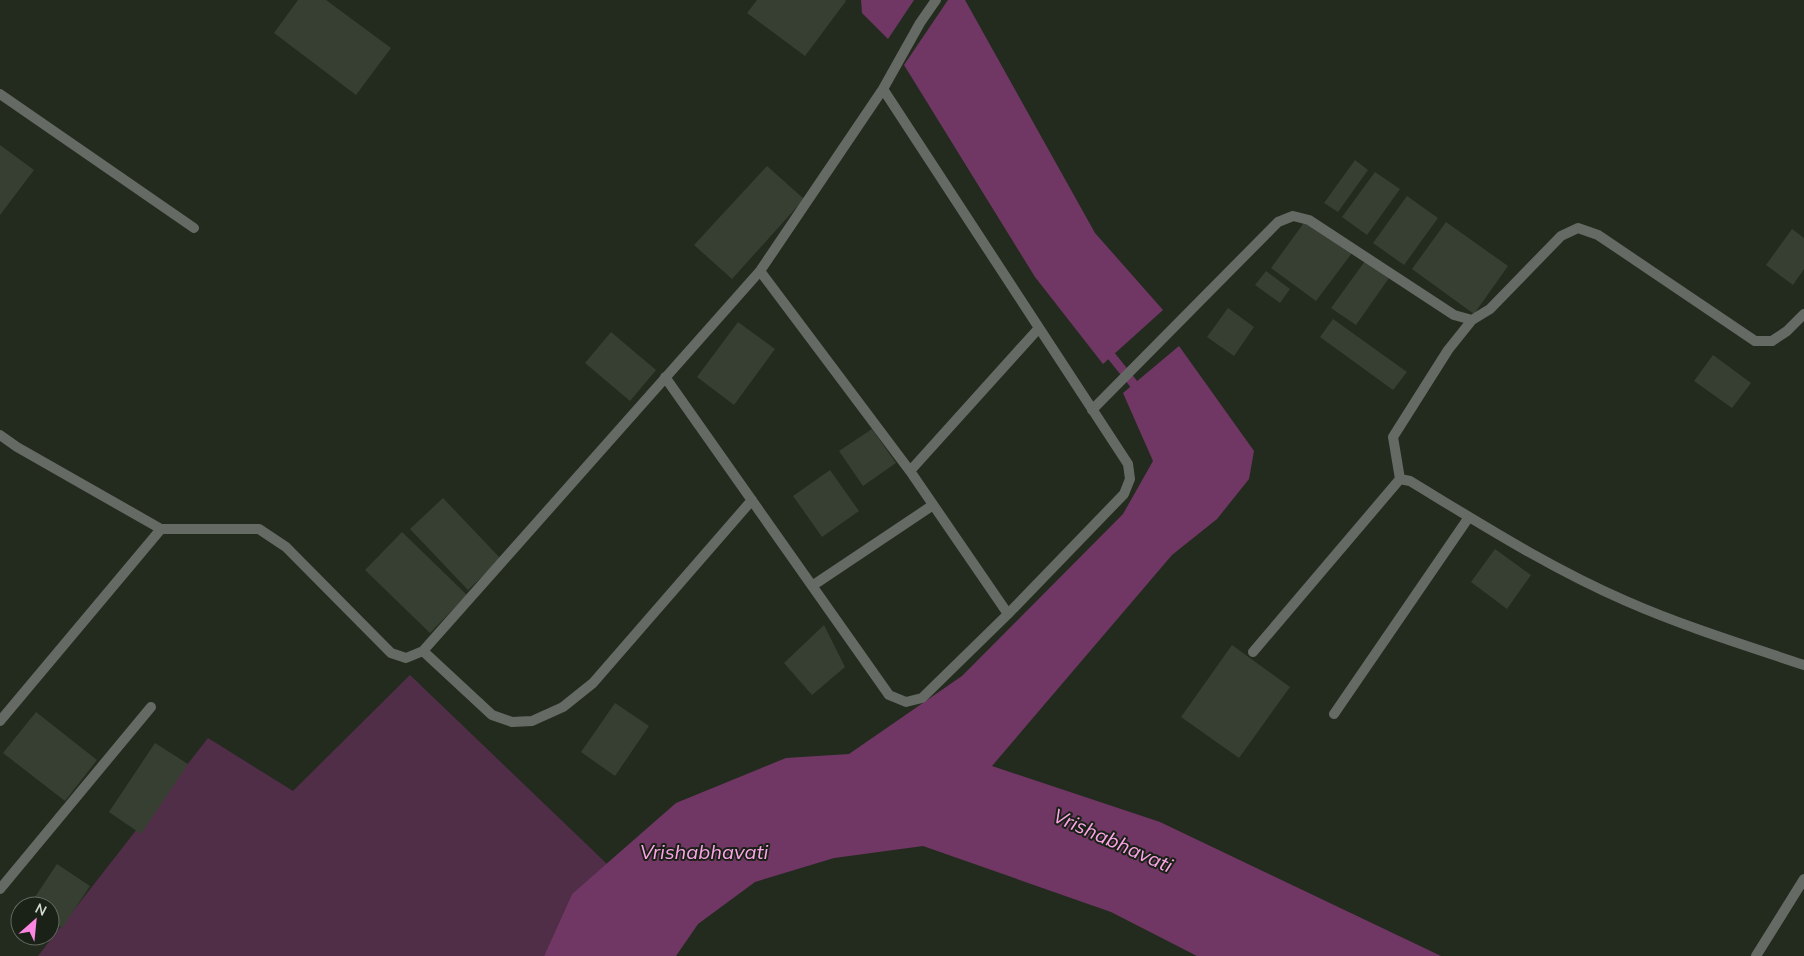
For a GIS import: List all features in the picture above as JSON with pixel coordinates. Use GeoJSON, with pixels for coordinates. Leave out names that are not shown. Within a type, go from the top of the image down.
{"type":"FeatureCollection","features":[{"type":"Feature","properties":{"kind":"street"},"geometry":{"type":"LineString","coordinates":[[0,435],[161,529],[259,529],[286,546],[391,653],[406,658],[423,651],[760,272],[883,89],[920,23],[936,0]]}},
{"type":"Feature","properties":{"kind":"street"},"geometry":{"type":"LineString","coordinates":[[665,378],[889,695],[906,702],[922,698],[1008,614],[1124,494],[1130,479],[1128,464],[883,89]]}},
{"type":"Feature","properties":{"kind":"street"},"geometry":{"type":"LineString","coordinates":[[0,94],[194,228]]}},
{"type":"Feature","properties":{"kind":"street"},"geometry":{"type":"LineString","coordinates":[[1092,410],[1278,222],[1293,216],[1309,220],[1454,316],[1472,320]]}},
{"type":"Feature","properties":{"kind":"street"},"geometry":{"type":"LineString","coordinates":[[1253,652],[1400,479],[1393,437],[1448,350],[1472,320],[1490,309],[1561,236],[1578,228],[1598,235],[1755,340],[1772,341],[1788,331],[1804,314]]}},
{"type":"Feature","properties":{"kind":"street"},"geometry":{"type":"LineString","coordinates":[[760,272],[910,470],[1008,614]]}},
{"type":"Feature","properties":{"kind":"street"},"geometry":{"type":"LineString","coordinates":[[910,470],[1039,328]]}},
{"type":"Feature","properties":{"kind":"street"},"geometry":{"type":"LineString","coordinates":[[1400,479],[1410,482],[1535,557],[1626,601],[1708,632],[1804,664]]}},
{"type":"Feature","properties":{"kind":"street"},"geometry":{"type":"LineString","coordinates":[[423,651],[492,715],[512,722],[532,721],[563,707],[593,683],[752,500]]}},
{"type":"Feature","properties":{"kind":"street"},"geometry":{"type":"LineString","coordinates":[[812,586],[933,505]]}},
{"type":"Feature","properties":{"kind":"street"},"geometry":{"type":"LineString","coordinates":[[1334,714],[1469,517]]}},
{"type":"Feature","properties":{"kind":"street"},"geometry":{"type":"LineString","coordinates":[[0,721],[161,529]]}},
{"type":"Feature","properties":{"kind":"street"},"geometry":{"type":"LineString","coordinates":[[0,889],[151,707]]}},
{"type":"Feature","properties":{"kind":"street"},"geometry":{"type":"LineString","coordinates":[[1756,956],[1803,883]]}},
{"type":"Feature","properties":{"kind":"shaded area"},"geometry":{"type":"Polygon","coordinates":[[[410,675],[607,864],[572,894],[544,956],[38,956],[46,946],[60,946],[60,928],[208,738],[293,791],[410,675]]]}},
{"type":"Feature","properties":{"kind":"water"},"geometry":{"type":"Polygon","coordinates":[[[861,0],[914,0],[888,39],[862,13],[861,0]]]}},
{"type":"Feature","properties":{"kind":"water"},"geometry":{"type":"Polygon","coordinates":[[[948,0],[965,0],[1095,233],[1163,310],[1103,364],[1035,277],[904,65],[948,0]]]}},
{"type":"Feature","properties":{"kind":"water","name":"Vrishabhavati"},"geometry":{"type":"Polygon","coordinates":[[[1179,346],[1254,451],[1249,479],[1217,519],[1172,555],[992,766],[1160,822],[1441,956],[1197,956],[1111,912],[923,846],[834,858],[755,882],[698,924],[676,956],[544,956],[572,894],[676,803],[786,758],[849,754],[962,676],[1123,514],[1153,461],[1123,393],[1179,346]]]}},
{"type":"Feature","properties":{"kind":"building"},"geometry":{"type":"Polygon","coordinates":[[[298,0],[326,0],[391,48],[356,95],[274,33],[298,0]]]}},
{"type":"Feature","properties":{"kind":"building"},"geometry":{"type":"Polygon","coordinates":[[[757,0],[846,1],[805,56],[747,13],[757,0]]]}},
{"type":"Feature","properties":{"kind":"building"},"geometry":{"type":"Polygon","coordinates":[[[0,145],[34,170],[0,215],[0,145]]]}},
{"type":"Feature","properties":{"kind":"building"},"geometry":{"type":"Polygon","coordinates":[[[1355,160],[1368,170],[1338,212],[1324,203],[1355,160]]]}},
{"type":"Feature","properties":{"kind":"building"},"geometry":{"type":"Polygon","coordinates":[[[767,166],[804,199],[732,279],[694,245],[767,166]]]}},
{"type":"Feature","properties":{"kind":"building"},"geometry":{"type":"Polygon","coordinates":[[[1375,172],[1400,189],[1367,235],[1342,217],[1375,172]]]}},
{"type":"Feature","properties":{"kind":"building"},"geometry":{"type":"Polygon","coordinates":[[[1407,196],[1438,218],[1404,265],[1373,243],[1407,196]]]}},
{"type":"Feature","properties":{"kind":"building"},"geometry":{"type":"Polygon","coordinates":[[[1306,220],[1352,253],[1316,301],[1271,268],[1306,220]]]}},
{"type":"Feature","properties":{"kind":"building"},"geometry":{"type":"Polygon","coordinates":[[[1446,222],[1508,266],[1474,314],[1412,269],[1446,222]]]}},
{"type":"Feature","properties":{"kind":"building"},"geometry":{"type":"Polygon","coordinates":[[[1792,229],[1804,238],[1804,269],[1793,285],[1766,265],[1792,229]]]}},
{"type":"Feature","properties":{"kind":"building"},"geometry":{"type":"Polygon","coordinates":[[[1365,261],[1389,278],[1356,325],[1331,308],[1365,261]]]}},
{"type":"Feature","properties":{"kind":"building"},"geometry":{"type":"Polygon","coordinates":[[[1266,271],[1290,289],[1280,303],[1255,285],[1266,271]]]}},
{"type":"Feature","properties":{"kind":"building"},"geometry":{"type":"Polygon","coordinates":[[[1228,308],[1254,327],[1234,356],[1207,337],[1228,308]]]}},
{"type":"Feature","properties":{"kind":"building"},"geometry":{"type":"Polygon","coordinates":[[[1333,319],[1407,372],[1393,390],[1320,337],[1333,319]]]}},
{"type":"Feature","properties":{"kind":"building"},"geometry":{"type":"Polygon","coordinates":[[[738,322],[775,349],[734,405],[697,377],[738,322]]]}},
{"type":"Feature","properties":{"kind":"building"},"geometry":{"type":"Polygon","coordinates":[[[611,332],[656,370],[630,401],[585,363],[611,332]]]}},
{"type":"Feature","properties":{"kind":"building"},"geometry":{"type":"Polygon","coordinates":[[[1713,355],[1751,383],[1732,408],[1694,381],[1713,355]]]}},
{"type":"Feature","properties":{"kind":"building"},"geometry":{"type":"Polygon","coordinates":[[[872,429],[896,463],[863,486],[839,451],[872,429]]]}},
{"type":"Feature","properties":{"kind":"building"},"geometry":{"type":"Polygon","coordinates":[[[830,470],[859,511],[822,537],[793,496],[830,470]]]}},
{"type":"Feature","properties":{"kind":"building"},"geometry":{"type":"Polygon","coordinates":[[[443,498],[501,559],[468,590],[410,529],[443,498]]]}},
{"type":"Feature","properties":{"kind":"building"},"geometry":{"type":"Polygon","coordinates":[[[402,532],[467,595],[430,633],[365,570],[402,532]]]}},
{"type":"Feature","properties":{"kind":"building"},"geometry":{"type":"Polygon","coordinates":[[[1495,549],[1531,575],[1507,609],[1471,582],[1495,549]]]}},
{"type":"Feature","properties":{"kind":"building"},"geometry":{"type":"Polygon","coordinates":[[[824,625],[845,667],[812,695],[784,663],[824,625]]]}},
{"type":"Feature","properties":{"kind":"building"},"geometry":{"type":"Polygon","coordinates":[[[1232,645],[1290,687],[1239,758],[1181,717],[1232,645]]]}},
{"type":"Feature","properties":{"kind":"building"},"geometry":{"type":"Polygon","coordinates":[[[615,703],[649,726],[615,776],[581,752],[615,703]]]}},
{"type":"Feature","properties":{"kind":"building"},"geometry":{"type":"Polygon","coordinates":[[[36,712],[97,760],[65,801],[3,753],[36,712]]]}},
{"type":"Feature","properties":{"kind":"building"},"geometry":{"type":"Polygon","coordinates":[[[155,743],[188,764],[141,834],[109,812],[155,743]]]}},
{"type":"Feature","properties":{"kind":"building"},"geometry":{"type":"Polygon","coordinates":[[[57,864],[90,886],[62,928],[60,927],[60,896],[36,896],[57,864]]]}},
{"type":"Feature","properties":{"kind":"waterway"},"geometry":{"type":"LineString","coordinates":[[1105,348],[1141,393]]}}]}
